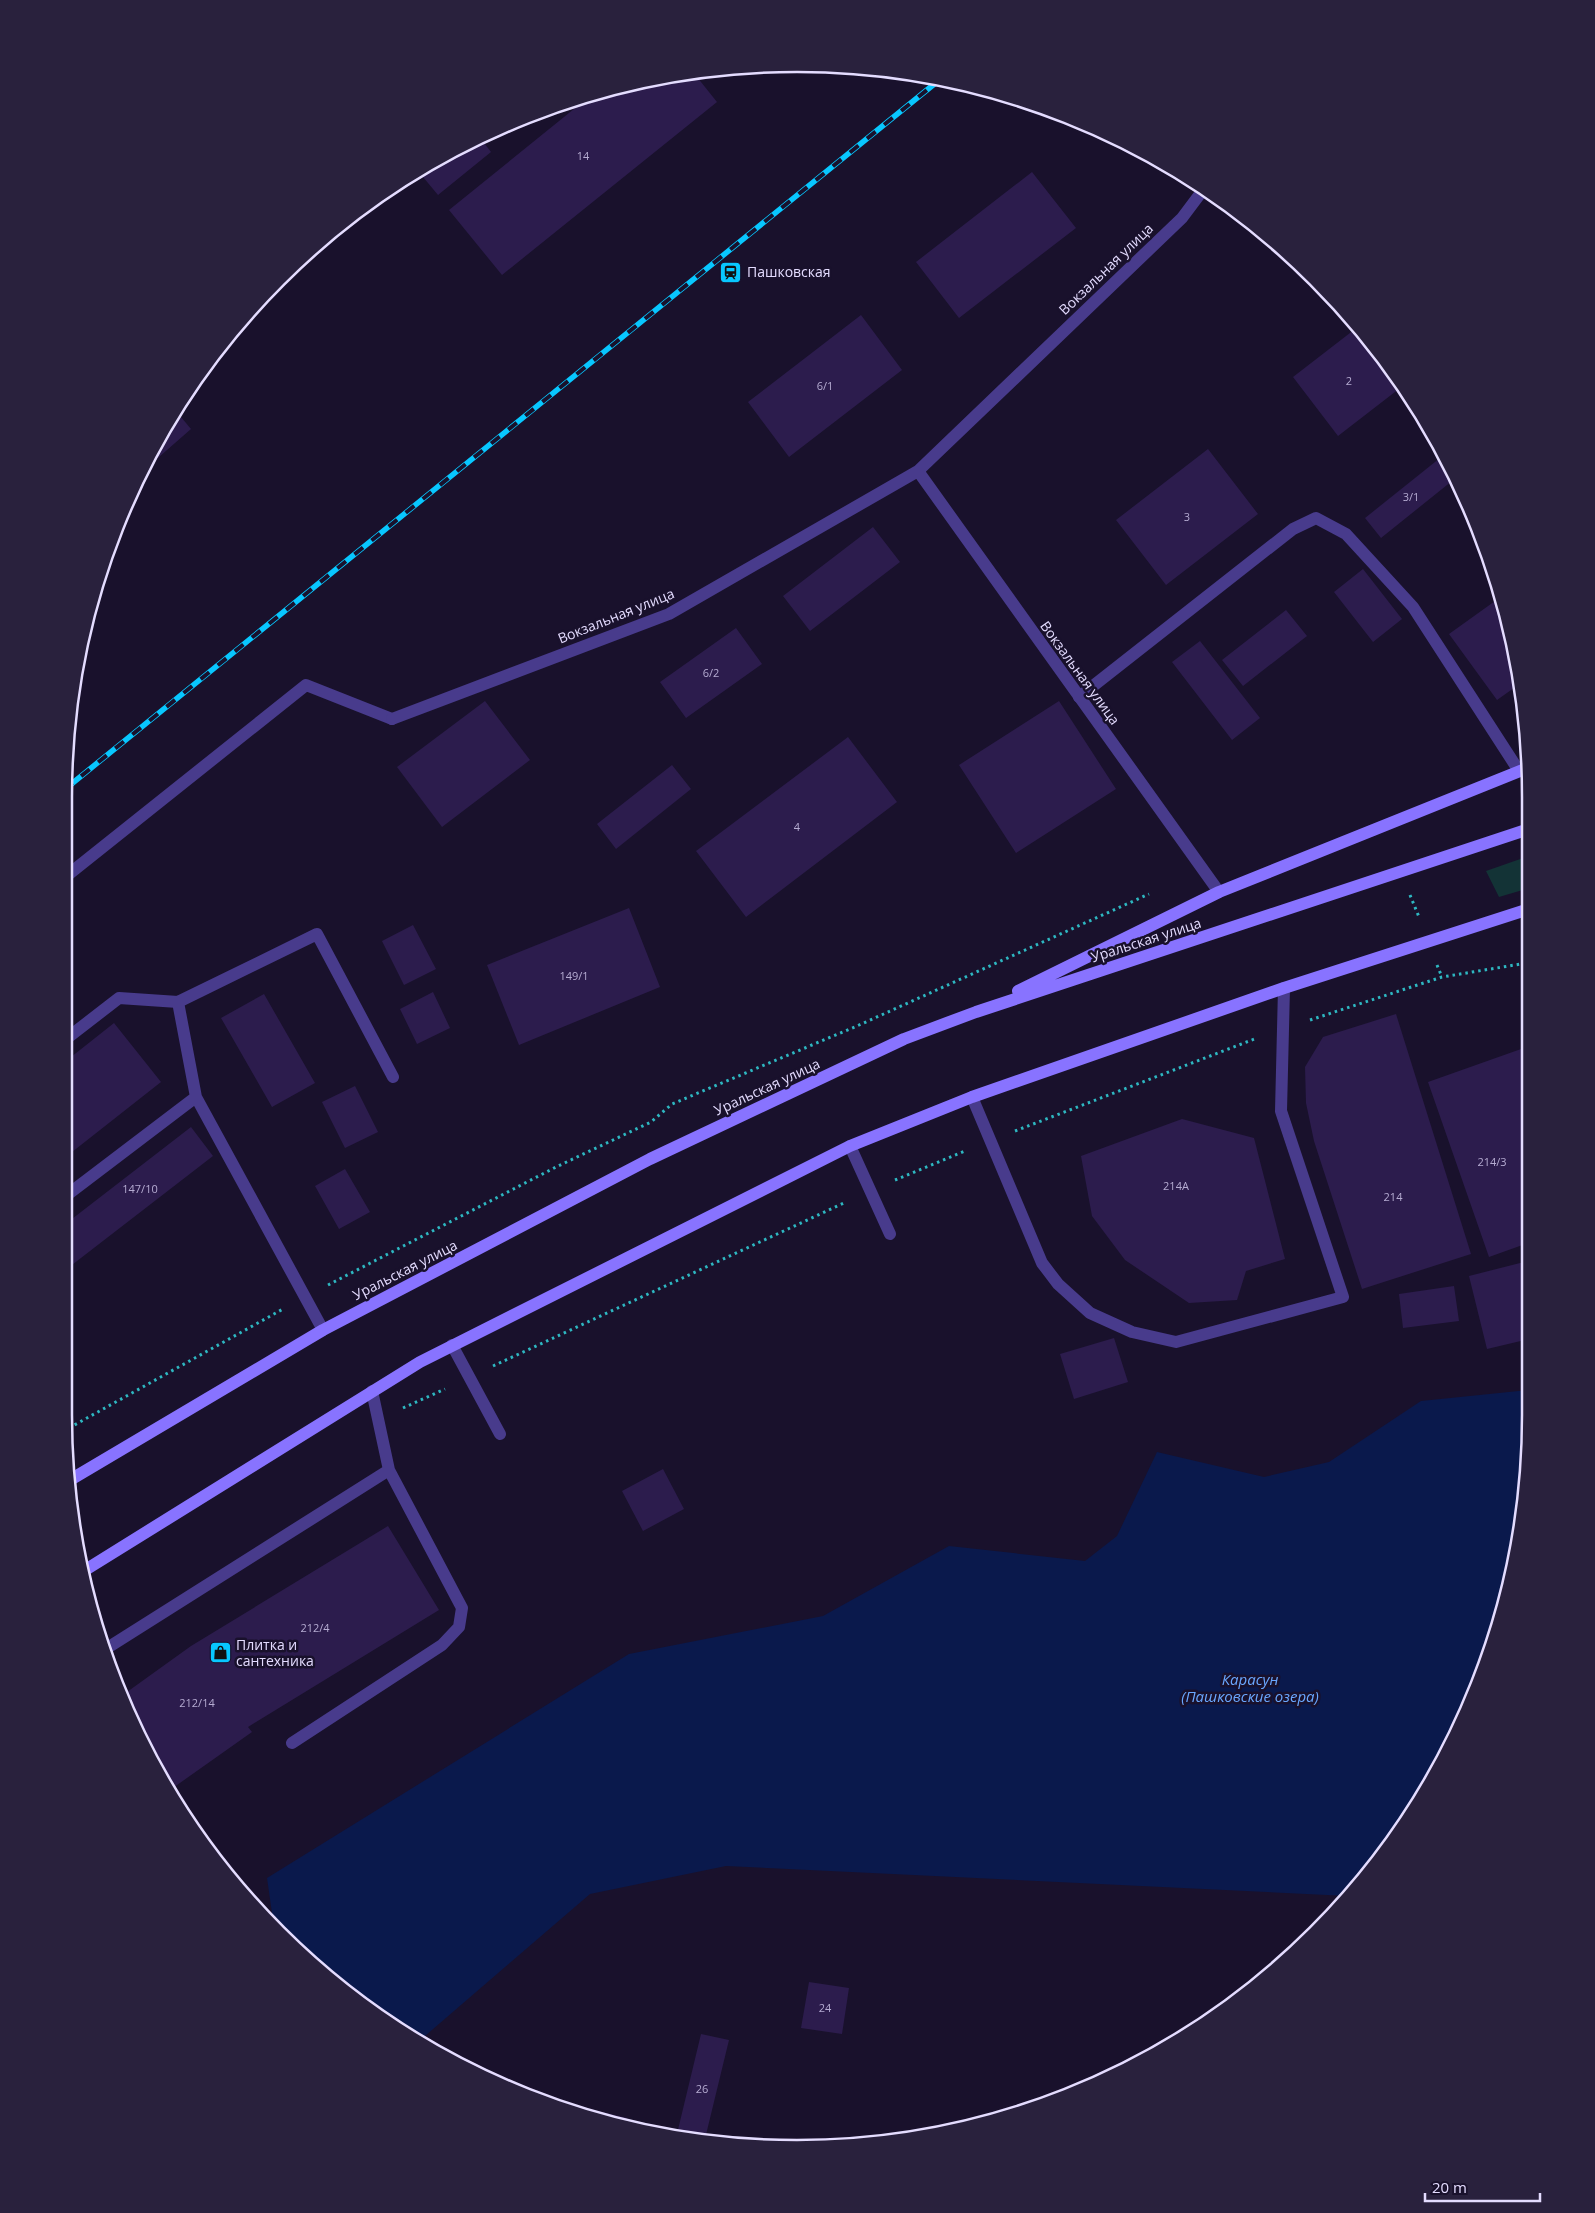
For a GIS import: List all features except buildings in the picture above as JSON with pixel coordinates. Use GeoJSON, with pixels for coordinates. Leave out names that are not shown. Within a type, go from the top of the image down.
{"type":"FeatureCollection","features":[{"type":"Feature","properties":{"kind":"main road"},"geometry":{"type":"LineString","coordinates":[[976,1012],[1219,892],[1521,770]]}},
{"type":"Feature","properties":{"kind":"main road","name":"Уральская улица"},"geometry":{"type":"LineString","coordinates":[[75,1477],[322,1330],[650,1159],[904,1039],[976,1012],[1522,831]]}},
{"type":"Feature","properties":{"kind":"main road"},"geometry":{"type":"LineString","coordinates":[[89,1568],[420,1362],[850,1146],[972,1097],[1284,988],[1522,911]]}},
{"type":"Feature","properties":{"kind":"street","name":"Вокзальная улица"},"geometry":{"type":"LineString","coordinates":[[72,872],[306,685],[392,719],[670,614],[918,471],[1182,218],[1199,195]]}},
{"type":"Feature","properties":{"kind":"street","name":"Вокзальная улица"},"geometry":{"type":"LineString","coordinates":[[918,471],[1219,892]]}},
{"type":"Feature","properties":{"kind":"street"},"geometry":{"type":"LineString","coordinates":[[1079,697],[1293,529],[1316,518],[1346,534],[1413,607],[1521,769]]}},
{"type":"Feature","properties":{"kind":"street"},"geometry":{"type":"LineString","coordinates":[[72,1034],[119,998],[178,1002],[317,934],[393,1077]]}},
{"type":"Feature","properties":{"kind":"street"},"geometry":{"type":"LineString","coordinates":[[972,1097],[1042,1263],[1058,1284],[1090,1313],[1132,1332],[1176,1342],[1343,1297],[1280,1111],[1284,988]]}},
{"type":"Feature","properties":{"kind":"street"},"geometry":{"type":"LineString","coordinates":[[178,1002],[196,1097],[322,1330]]}},
{"type":"Feature","properties":{"kind":"street"},"geometry":{"type":"LineString","coordinates":[[72,1191],[196,1097]]}},
{"type":"Feature","properties":{"kind":"street"},"geometry":{"type":"LineString","coordinates":[[850,1146],[890,1234]]}},
{"type":"Feature","properties":{"kind":"street"},"geometry":{"type":"LineString","coordinates":[[452,1345],[500,1434]]}},
{"type":"Feature","properties":{"kind":"street"},"geometry":{"type":"LineString","coordinates":[[292,1743],[442,1645],[459,1627],[462,1608],[389,1470],[372,1391]]}},
{"type":"Feature","properties":{"kind":"street"},"geometry":{"type":"LineString","coordinates":[[110,1646],[389,1470]]}},
{"type":"Feature","properties":{"kind":"path"},"geometry":{"type":"LineString","coordinates":[[378,1420],[870,1191],[991,1141],[1283,1029],[1442,978],[1522,964]]}},
{"type":"Feature","properties":{"kind":"green space"},"geometry":{"type":"Polygon","coordinates":[[[1522,858],[1522,890],[1499,897],[1486,871],[1522,858]]]}},
{"type":"Feature","properties":{"kind":"water","name":"Карасун (Пашковские озера)"},"geometry":{"type":"Polygon","coordinates":[[[1522,1391],[1521,1463],[1509,1557],[1484,1649],[1448,1736],[1400,1818],[1373,1857],[1341,1896],[726,1866],[590,1894],[424,2036],[356,1991],[319,1961],[272,1915],[267,1878],[629,1654],[823,1616],[949,1546],[1085,1561],[1117,1536],[1157,1452],[1264,1477],[1329,1462],[1421,1401],[1522,1391]]]}},
{"type":"Feature","properties":{"kind":"railway"},"geometry":{"type":"LineString","coordinates":[[73,783],[933,85]]}},
{"type":"Feature","properties":{"kind":"place","name":"Пашковская"},"geometry":{"type":"Point","coordinates":[731,272]}},
{"type":"Feature","properties":{"kind":"place","name":"Плитка и сантехника"},"geometry":{"type":"Point","coordinates":[220,1653]}}]}
